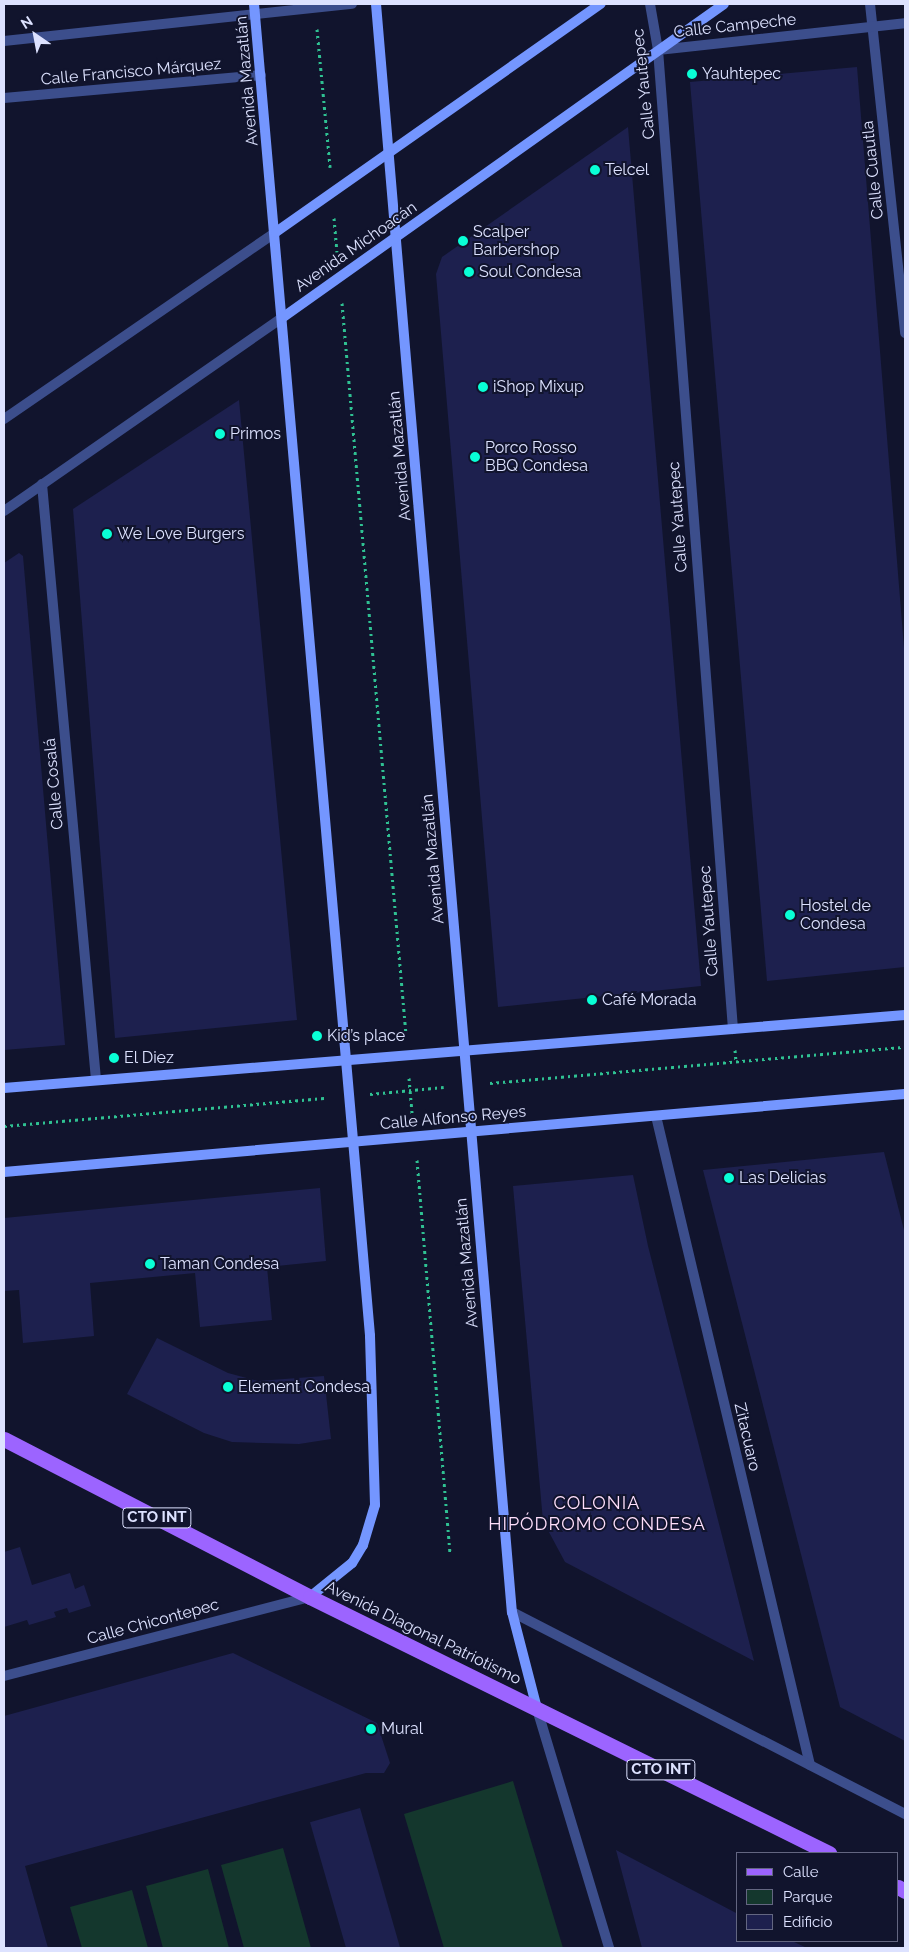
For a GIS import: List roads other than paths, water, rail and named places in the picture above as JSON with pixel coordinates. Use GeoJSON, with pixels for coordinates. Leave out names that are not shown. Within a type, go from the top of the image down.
{"type":"FeatureCollection","features":[{"type":"Feature","properties":{"kind":"main road","name":"Avenida Mazatlán"},"geometry":{"type":"LineString","coordinates":[[376,4],[512,1612],[537,1709]]}},
{"type":"Feature","properties":{"kind":"main road"},"geometry":{"type":"LineString","coordinates":[[276,232],[601,4]]}},
{"type":"Feature","properties":{"kind":"main road","name":"Avenida Michoacán"},"geometry":{"type":"LineString","coordinates":[[282,318],[724,4]]}},
{"type":"Feature","properties":{"kind":"main road","name":"Avenida Mazatlán"},"geometry":{"type":"LineString","coordinates":[[255,8],[355,1142],[370,1336],[375,1505],[363,1545],[352,1563],[310,1596]]}},
{"type":"Feature","properties":{"kind":"main road"},"geometry":{"type":"LineString","coordinates":[[4,1088],[348,1062],[905,1015]]}},
{"type":"Feature","properties":{"kind":"main road","name":"Calle Alfonso Reyes"},"geometry":{"type":"LineString","coordinates":[[4,1172],[905,1094]]}},
{"type":"Feature","properties":{"kind":"main road","name":"Avenida Diagonal Patriotismo"},"geometry":{"type":"LineString","coordinates":[[4,1439],[310,1596],[827,1852]]}},
{"type":"Feature","properties":{"kind":"street"},"geometry":{"type":"LineString","coordinates":[[4,41],[255,8],[352,4]]}},
{"type":"Feature","properties":{"kind":"street","name":"Calle Yautepec"},"geometry":{"type":"LineString","coordinates":[[650,4],[658,50],[733,1029]]}},
{"type":"Feature","properties":{"kind":"street","name":"Calle Cuautla"},"geometry":{"type":"LineString","coordinates":[[870,4],[905,333]]}},
{"type":"Feature","properties":{"kind":"street","name":"Calle Campeche"},"geometry":{"type":"LineString","coordinates":[[658,50],[905,24]]}},
{"type":"Feature","properties":{"kind":"street","name":"Calle Francisco Márquez"},"geometry":{"type":"LineString","coordinates":[[4,98],[261,75]]}},
{"type":"Feature","properties":{"kind":"street"},"geometry":{"type":"LineString","coordinates":[[4,420],[276,232]]}},
{"type":"Feature","properties":{"kind":"street","name":"Avenida Michoacán"},"geometry":{"type":"LineString","coordinates":[[4,511],[282,318]]}},
{"type":"Feature","properties":{"kind":"street","name":"Calle Cosalá"},"geometry":{"type":"LineString","coordinates":[[42,484],[96,1080]]}},
{"type":"Feature","properties":{"kind":"street","name":"Zitacuaro"},"geometry":{"type":"LineString","coordinates":[[656,1116],[810,1765]]}},
{"type":"Feature","properties":{"kind":"street","name":"Calle Chicontepec"},"geometry":{"type":"LineString","coordinates":[[4,1676],[310,1596]]}},
{"type":"Feature","properties":{"kind":"street"},"geometry":{"type":"LineString","coordinates":[[512,1612],[905,1814]]}},
{"type":"Feature","properties":{"kind":"street"},"geometry":{"type":"LineString","coordinates":[[537,1709],[609,1948]]}},
{"type":"Feature","properties":{"kind":"place","name":"Yauhtepec"},"geometry":{"type":"Point","coordinates":[692,74]}},
{"type":"Feature","properties":{"kind":"place","name":"Telcel"},"geometry":{"type":"Point","coordinates":[595,170]}},
{"type":"Feature","properties":{"kind":"place","name":"Scalper Barbershop"},"geometry":{"type":"Point","coordinates":[463,241]}},
{"type":"Feature","properties":{"kind":"place","name":"Soul Condesa"},"geometry":{"type":"Point","coordinates":[469,272]}},
{"type":"Feature","properties":{"kind":"place","name":"iShop Mixup"},"geometry":{"type":"Point","coordinates":[483,387]}},
{"type":"Feature","properties":{"kind":"place","name":"Primos"},"geometry":{"type":"Point","coordinates":[220,434]}},
{"type":"Feature","properties":{"kind":"place","name":"Porco Rosso BBQ Condesa"},"geometry":{"type":"Point","coordinates":[475,457]}},
{"type":"Feature","properties":{"kind":"place","name":"We Love Burgers"},"geometry":{"type":"Point","coordinates":[107,534]}},
{"type":"Feature","properties":{"kind":"place","name":"Hostel de Condesa"},"geometry":{"type":"Point","coordinates":[790,915]}},
{"type":"Feature","properties":{"kind":"place","name":"Café Morada"},"geometry":{"type":"Point","coordinates":[592,1000]}},
{"type":"Feature","properties":{"kind":"place","name":"Kid’s place"},"geometry":{"type":"Point","coordinates":[317,1036]}},
{"type":"Feature","properties":{"kind":"place","name":"El Diez"},"geometry":{"type":"Point","coordinates":[114,1058]}},
{"type":"Feature","properties":{"kind":"place","name":"Las Delicias"},"geometry":{"type":"Point","coordinates":[729,1178]}},
{"type":"Feature","properties":{"kind":"place","name":"Taman Condesa"},"geometry":{"type":"Point","coordinates":[150,1264]}},
{"type":"Feature","properties":{"kind":"place","name":"Element Condesa"},"geometry":{"type":"Point","coordinates":[228,1387]}},
{"type":"Feature","properties":{"kind":"place","name":"Mural"},"geometry":{"type":"Point","coordinates":[371,1729]}},
{"type":"Feature","properties":{"kind":"district","name":"COLONIA HIPÓDROMO CONDESA"},"geometry":{"type":"Point","coordinates":[597,1514]}}]}
